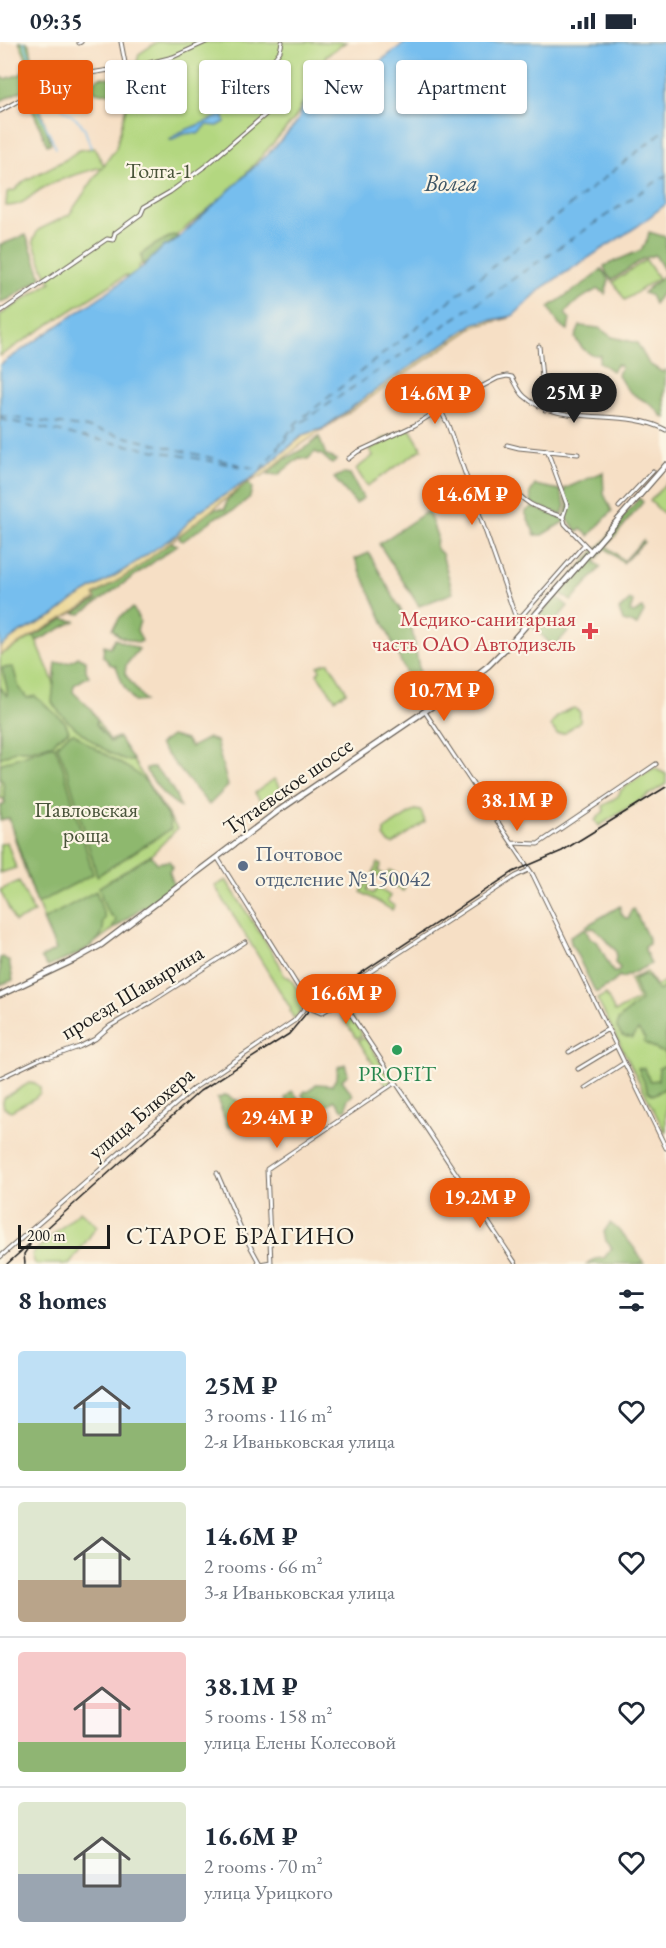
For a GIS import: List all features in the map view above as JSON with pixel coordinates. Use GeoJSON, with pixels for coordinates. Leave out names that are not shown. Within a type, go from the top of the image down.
{"type":"FeatureCollection","features":[{"type":"Feature","properties":{"kind":"main road","name":"Тутаевское шоссе"},"geometry":{"type":"LineString","coordinates":[[0,995],[101,945],[278,811],[478,674],[525,627],[666,465]]}},
{"type":"Feature","properties":{"kind":"street"},"geometry":{"type":"LineString","coordinates":[[121,42],[124,60]]}},
{"type":"Feature","properties":{"kind":"street"},"geometry":{"type":"LineString","coordinates":[[161,60],[206,42]]}},
{"type":"Feature","properties":{"kind":"street"},"geometry":{"type":"LineString","coordinates":[[275,60],[282,42]]}},
{"type":"Feature","properties":{"kind":"street"},"geometry":{"type":"LineString","coordinates":[[0,111],[46,85],[78,75],[105,71]]}},
{"type":"Feature","properties":{"kind":"street"},"geometry":{"type":"LineString","coordinates":[[0,312],[107,239],[113,240],[114,234],[141,214],[144,207],[170,192],[208,164],[266,114]]}},
{"type":"Feature","properties":{"kind":"street"},"geometry":{"type":"LineString","coordinates":[[539,346],[545,410]]}},
{"type":"Feature","properties":{"kind":"street"},"geometry":{"type":"LineString","coordinates":[[348,459],[357,452],[415,425],[498,378],[507,376],[512,377],[523,396],[545,410],[636,420],[655,424],[666,430]]}},
{"type":"Feature","properties":{"kind":"street"},"geometry":{"type":"LineString","coordinates":[[440,409],[448,425],[518,620],[525,627]]}},
{"type":"Feature","properties":{"kind":"street"},"geometry":{"type":"LineString","coordinates":[[507,445],[578,454]]}},
{"type":"Feature","properties":{"kind":"street"},"geometry":{"type":"LineString","coordinates":[[547,450],[567,505],[563,517],[565,524],[590,550]]}},
{"type":"Feature","properties":{"kind":"street"},"geometry":{"type":"LineString","coordinates":[[619,507],[653,471]]}},
{"type":"Feature","properties":{"kind":"street"},"geometry":{"type":"LineString","coordinates":[[512,485],[519,497],[531,505],[563,517]]}},
{"type":"Feature","properties":{"kind":"street"},"geometry":{"type":"LineString","coordinates":[[633,491],[638,496]]}},
{"type":"Feature","properties":{"kind":"street"},"geometry":{"type":"LineString","coordinates":[[518,620],[585,545]]}},
{"type":"Feature","properties":{"kind":"street"},"geometry":{"type":"LineString","coordinates":[[425,712],[530,870],[666,1148]]}},
{"type":"Feature","properties":{"kind":"street"},"geometry":{"type":"LineString","coordinates":[[512,843],[538,844],[656,764]]}},
{"type":"Feature","properties":{"kind":"street"},"geometry":{"type":"LineString","coordinates":[[217,857],[314,1011],[321,1013],[342,1001]]}},
{"type":"Feature","properties":{"kind":"street"},"geometry":{"type":"LineString","coordinates":[[516,1264],[342,1001],[340,993],[516,876],[530,870]]}},
{"type":"Feature","properties":{"kind":"street","name":"проезд Шавырина"},"geometry":{"type":"LineString","coordinates":[[0,1078],[42,1058],[70,1050],[94,1039],[110,1026],[245,942]]}},
{"type":"Feature","properties":{"kind":"street","name":"улица Блюхера"},"geometry":{"type":"LineString","coordinates":[[0,1257],[193,1089],[294,1021],[308,1004]]}},
{"type":"Feature","properties":{"kind":"street"},"geometry":{"type":"LineString","coordinates":[[569,1052],[608,1029]]}},
{"type":"Feature","properties":{"kind":"street"},"geometry":{"type":"LineString","coordinates":[[578,1069],[616,1046]]}},
{"type":"Feature","properties":{"kind":"street"},"geometry":{"type":"LineString","coordinates":[[585,1088],[624,1063]]}},
{"type":"Feature","properties":{"kind":"street"},"geometry":{"type":"LineString","coordinates":[[217,1173],[243,1233],[260,1264],[271,1263],[267,1168],[396,1082]]}},
{"type":"Feature","properties":{"kind":"green space"},"geometry":{"type":"Polygon","coordinates":[[[19,42],[27,42],[30,46],[32,60],[27,60],[19,42]]]}},
{"type":"Feature","properties":{"kind":"green space","name":"Толга-1"},"geometry":{"type":"Polygon","coordinates":[[[157,42],[346,42],[326,56],[324,60],[303,60],[303,102],[295,118],[223,197],[139,266],[140,269],[128,278],[126,275],[0,356],[0,315],[51,282],[49,277],[47,278],[33,241],[38,230],[69,215],[102,167],[49,185],[12,206],[6,206],[7,192],[15,190],[24,181],[65,160],[79,150],[94,148],[104,165],[116,148],[124,114],[187,114],[187,60],[138,60],[139,54],[157,42]]]}},
{"type":"Feature","properties":{"kind":"green space"},"geometry":{"type":"Polygon","coordinates":[[[18,75],[18,92],[0,101],[0,76],[5,79],[18,75]]]}},
{"type":"Feature","properties":{"kind":"green space"},"geometry":{"type":"Polygon","coordinates":[[[100,77],[105,77],[105,93],[93,90],[93,82],[100,77]]]}},
{"type":"Feature","properties":{"kind":"green space"},"geometry":{"type":"Polygon","coordinates":[[[34,114],[42,114],[51,143],[47,145],[34,114]]]}},
{"type":"Feature","properties":{"kind":"green space"},"geometry":{"type":"Polygon","coordinates":[[[649,232],[666,237],[666,273],[655,255],[643,259],[612,280],[604,266],[641,250],[647,241],[649,232]]]}},
{"type":"Feature","properties":{"kind":"green space"},"geometry":{"type":"Polygon","coordinates":[[[26,235],[41,275],[40,279],[9,299],[0,302],[0,245],[26,235]]]}},
{"type":"Feature","properties":{"kind":"green space"},"geometry":{"type":"Polygon","coordinates":[[[173,235],[178,237],[143,265],[141,255],[152,246],[173,235]]]}},
{"type":"Feature","properties":{"kind":"green space"},"geometry":{"type":"Polygon","coordinates":[[[646,260],[658,278],[625,300],[613,282],[646,260]]]}},
{"type":"Feature","properties":{"kind":"green space"},"geometry":{"type":"Polygon","coordinates":[[[602,269],[609,280],[605,294],[598,289],[572,306],[565,314],[570,319],[568,330],[559,325],[549,307],[602,269]]]}},
{"type":"Feature","properties":{"kind":"green space"},"geometry":{"type":"Polygon","coordinates":[[[666,273],[666,288],[654,304],[650,295],[643,293],[666,273]]]}},
{"type":"Feature","properties":{"kind":"green space"},"geometry":{"type":"Polygon","coordinates":[[[580,326],[599,328],[612,337],[637,343],[649,364],[662,372],[666,370],[664,398],[666,418],[651,405],[634,395],[623,384],[618,375],[621,367],[617,364],[612,371],[599,362],[600,355],[588,353],[583,348],[575,338],[580,326]]]}},
{"type":"Feature","properties":{"kind":"green space"},"geometry":{"type":"Polygon","coordinates":[[[410,429],[422,449],[367,486],[356,469],[373,456],[369,449],[382,443],[381,440],[410,429]]]}},
{"type":"Feature","properties":{"kind":"green space"},"geometry":{"type":"Polygon","coordinates":[[[319,437],[326,455],[337,460],[332,464],[315,452],[308,459],[299,458],[278,475],[268,474],[279,463],[307,447],[319,437]]]}},
{"type":"Feature","properties":{"kind":"green space"},"geometry":{"type":"Polygon","coordinates":[[[603,472],[604,494],[612,511],[589,536],[581,529],[578,532],[565,516],[568,505],[564,489],[603,472]]]}},
{"type":"Feature","properties":{"kind":"green space"},"geometry":{"type":"Polygon","coordinates":[[[344,473],[350,474],[363,498],[356,504],[334,478],[344,473]]]}},
{"type":"Feature","properties":{"kind":"green space"},"geometry":{"type":"Polygon","coordinates":[[[248,482],[252,488],[250,497],[233,511],[218,516],[183,541],[180,540],[179,536],[200,517],[212,510],[225,509],[227,500],[248,482]]]}},
{"type":"Feature","properties":{"kind":"green space"},"geometry":{"type":"Polygon","coordinates":[[[666,483],[666,516],[650,501],[666,483]]]}},
{"type":"Feature","properties":{"kind":"green space"},"geometry":{"type":"Polygon","coordinates":[[[535,485],[560,490],[565,505],[562,515],[532,504],[530,493],[535,485]]]}},
{"type":"Feature","properties":{"kind":"green space"},"geometry":{"type":"Polygon","coordinates":[[[639,498],[643,502],[607,546],[624,561],[643,540],[644,542],[623,563],[605,548],[595,562],[601,567],[571,601],[560,593],[560,590],[607,539],[639,498]]]}},
{"type":"Feature","properties":{"kind":"green space"},"geometry":{"type":"Polygon","coordinates":[[[532,507],[565,521],[542,535],[535,535],[525,512],[532,507]]]}},
{"type":"Feature","properties":{"kind":"green space"},"geometry":{"type":"Polygon","coordinates":[[[428,511],[437,536],[436,548],[442,554],[453,593],[419,606],[379,544],[428,511]]]}},
{"type":"Feature","properties":{"kind":"green space"},"geometry":{"type":"Polygon","coordinates":[[[171,542],[177,545],[81,614],[74,613],[96,600],[93,596],[171,542]]]}},
{"type":"Feature","properties":{"kind":"green space"},"geometry":{"type":"Polygon","coordinates":[[[369,553],[412,630],[421,679],[409,680],[355,559],[369,553]]]}},
{"type":"Feature","properties":{"kind":"green space"},"geometry":{"type":"Polygon","coordinates":[[[556,596],[568,606],[557,619],[569,630],[554,647],[532,626],[556,596]]]}},
{"type":"Feature","properties":{"kind":"green space"},"geometry":{"type":"Polygon","coordinates":[[[630,600],[633,602],[630,612],[634,613],[642,608],[644,612],[637,625],[623,621],[619,610],[630,600]]]}},
{"type":"Feature","properties":{"kind":"green space"},"geometry":{"type":"Polygon","coordinates":[[[133,608],[140,621],[137,630],[142,641],[138,643],[119,636],[112,629],[121,616],[133,608]]]}},
{"type":"Feature","properties":{"kind":"green space"},"geometry":{"type":"Polygon","coordinates":[[[64,619],[75,621],[37,641],[34,636],[64,619]]]}},
{"type":"Feature","properties":{"kind":"green space","name":"Павловская роща"},"geometry":{"type":"Polygon","coordinates":[[[34,636],[60,697],[97,720],[110,740],[118,737],[177,829],[151,855],[157,863],[169,861],[173,867],[169,871],[174,885],[147,907],[141,908],[81,953],[62,961],[30,884],[3,798],[0,799],[0,655],[34,636]]]}},
{"type":"Feature","properties":{"kind":"green space"},"geometry":{"type":"Polygon","coordinates":[[[115,639],[139,649],[126,665],[125,674],[145,701],[134,702],[123,685],[116,666],[110,664],[103,656],[104,645],[110,647],[115,639]]]}},
{"type":"Feature","properties":{"kind":"green space"},"geometry":{"type":"Polygon","coordinates":[[[78,657],[86,660],[86,671],[89,676],[74,685],[73,692],[91,709],[97,719],[96,724],[110,742],[119,738],[134,761],[114,755],[89,739],[57,710],[52,702],[56,663],[70,662],[78,657]]]}},
{"type":"Feature","properties":{"kind":"green space"},"geometry":{"type":"Polygon","coordinates":[[[329,663],[346,690],[335,699],[317,674],[320,670],[318,666],[329,663]]]}},
{"type":"Feature","properties":{"kind":"green space"},"geometry":{"type":"Polygon","coordinates":[[[13,667],[19,688],[27,698],[35,696],[65,722],[69,731],[54,743],[32,750],[17,750],[0,758],[0,687],[7,696],[7,685],[2,668],[13,667]]]}},
{"type":"Feature","properties":{"kind":"green space"},"geometry":{"type":"Polygon","coordinates":[[[574,708],[580,712],[580,721],[565,733],[557,734],[551,726],[552,723],[560,714],[574,708]]]}},
{"type":"Feature","properties":{"kind":"green space"},"geometry":{"type":"Polygon","coordinates":[[[74,733],[135,772],[147,783],[169,819],[171,829],[97,876],[67,770],[57,745],[69,734],[74,733]]]}},
{"type":"Feature","properties":{"kind":"green space"},"geometry":{"type":"Polygon","coordinates":[[[171,736],[186,740],[191,747],[208,738],[216,741],[228,786],[209,805],[159,745],[171,736]]]}},
{"type":"Feature","properties":{"kind":"green space"},"geometry":{"type":"Polygon","coordinates":[[[55,746],[64,770],[93,874],[37,904],[9,818],[0,820],[0,806],[5,804],[0,764],[55,746]]]}},
{"type":"Feature","properties":{"kind":"green space"},"geometry":{"type":"Polygon","coordinates":[[[146,768],[154,768],[163,776],[180,807],[163,794],[146,768]]]}},
{"type":"Feature","properties":{"kind":"green space"},"geometry":{"type":"Polygon","coordinates":[[[654,768],[666,774],[666,784],[599,826],[595,820],[604,811],[603,806],[618,796],[621,790],[654,768]]]}},
{"type":"Feature","properties":{"kind":"green space"},"geometry":{"type":"Polygon","coordinates":[[[274,779],[283,791],[263,805],[255,793],[274,779]]]}},
{"type":"Feature","properties":{"kind":"green space"},"geometry":{"type":"Polygon","coordinates":[[[415,810],[421,811],[425,822],[393,844],[389,843],[384,836],[384,830],[415,810]]]}},
{"type":"Feature","properties":{"kind":"green space"},"geometry":{"type":"Polygon","coordinates":[[[7,842],[16,868],[0,873],[0,844],[7,842]]]}},
{"type":"Feature","properties":{"kind":"green space"},"geometry":{"type":"Polygon","coordinates":[[[151,855],[157,863],[169,861],[173,867],[169,871],[174,885],[147,907],[141,908],[112,930],[116,919],[106,909],[99,887],[151,855]]]}},
{"type":"Feature","properties":{"kind":"green space"},"geometry":{"type":"Polygon","coordinates":[[[378,863],[381,865],[378,871],[386,876],[390,870],[400,876],[397,882],[405,888],[403,891],[373,873],[378,863]]]}},
{"type":"Feature","properties":{"kind":"green space"},"geometry":{"type":"Polygon","coordinates":[[[226,880],[279,963],[284,976],[290,978],[305,1002],[305,1006],[294,1019],[291,1009],[215,886],[226,880]]]}},
{"type":"Feature","properties":{"kind":"green space"},"geometry":{"type":"Polygon","coordinates":[[[19,881],[34,913],[15,922],[0,890],[19,881]]]}},
{"type":"Feature","properties":{"kind":"green space"},"geometry":{"type":"Polygon","coordinates":[[[367,882],[370,884],[367,890],[373,894],[378,888],[390,896],[387,901],[394,906],[392,910],[361,892],[367,882]]]}},
{"type":"Feature","properties":{"kind":"green space"},"geometry":{"type":"Polygon","coordinates":[[[96,891],[105,918],[102,923],[103,931],[99,938],[74,956],[48,967],[41,958],[56,950],[43,920],[96,891]]]}},
{"type":"Feature","properties":{"kind":"green space"},"geometry":{"type":"Polygon","coordinates":[[[620,906],[625,918],[629,918],[631,910],[634,909],[649,940],[645,950],[651,964],[623,978],[619,976],[614,982],[596,993],[571,943],[570,936],[585,928],[590,938],[597,941],[613,972],[618,972],[620,968],[615,963],[615,950],[594,928],[588,929],[586,926],[620,906]]]}},
{"type":"Feature","properties":{"kind":"green space"},"geometry":{"type":"Polygon","coordinates":[[[3,957],[9,961],[13,980],[0,985],[0,958],[3,957]]]}},
{"type":"Feature","properties":{"kind":"green space"},"geometry":{"type":"Polygon","coordinates":[[[647,972],[656,986],[666,981],[666,1134],[597,999],[606,994],[615,1012],[638,1000],[630,979],[647,972]]]}},
{"type":"Feature","properties":{"kind":"green space"},"geometry":{"type":"Polygon","coordinates":[[[643,975],[648,976],[659,991],[666,986],[666,1053],[644,1042],[645,1039],[638,1030],[633,1038],[622,1036],[617,1028],[618,1020],[641,1001],[634,979],[643,975]]]}},
{"type":"Feature","properties":{"kind":"green space"},"geometry":{"type":"Polygon","coordinates":[[[340,1005],[346,1008],[361,1032],[361,1036],[356,1038],[335,1006],[340,1005]]]}},
{"type":"Feature","properties":{"kind":"green space"},"geometry":{"type":"Polygon","coordinates":[[[366,1039],[391,1079],[389,1085],[387,1086],[358,1040],[366,1039]]]}},
{"type":"Feature","properties":{"kind":"green space"},"geometry":{"type":"Polygon","coordinates":[[[345,1064],[348,1074],[342,1080],[353,1095],[347,1100],[347,1109],[343,1110],[334,1100],[318,1114],[306,1114],[307,1123],[300,1122],[298,1112],[290,1109],[285,1098],[292,1091],[300,1100],[301,1106],[305,1106],[306,1100],[302,1095],[305,1091],[308,1092],[316,1084],[332,1085],[337,1077],[338,1067],[345,1064]]]}},
{"type":"Feature","properties":{"kind":"green space"},"geometry":{"type":"Polygon","coordinates":[[[666,1065],[666,1088],[653,1095],[648,1091],[638,1068],[644,1068],[650,1081],[658,1080],[659,1068],[666,1065]]]}},
{"type":"Feature","properties":{"kind":"green space"},"geometry":{"type":"Polygon","coordinates":[[[29,1083],[35,1083],[40,1087],[40,1093],[11,1111],[4,1108],[4,1098],[29,1083]]]}},
{"type":"Feature","properties":{"kind":"green space"},"geometry":{"type":"Polygon","coordinates":[[[226,1095],[248,1106],[251,1114],[243,1125],[228,1127],[217,1099],[226,1095]]]}},
{"type":"Feature","properties":{"kind":"green space"},"geometry":{"type":"Polygon","coordinates":[[[80,1211],[97,1226],[70,1264],[35,1264],[32,1254],[80,1211]]]}},
{"type":"Feature","properties":{"kind":"green space"},"geometry":{"type":"Polygon","coordinates":[[[610,1223],[620,1231],[644,1264],[587,1264],[595,1259],[604,1258],[612,1248],[606,1241],[604,1232],[610,1223]]]}},
{"type":"Feature","properties":{"kind":"sand"},"geometry":{"type":"Polygon","coordinates":[[[493,318],[510,318],[476,326],[299,446],[262,476],[248,482],[132,572],[94,595],[96,599],[0,655],[0,647],[21,632],[53,616],[73,600],[121,572],[176,535],[199,511],[258,474],[304,435],[322,429],[475,323],[493,318]]]}},
{"type":"Feature","properties":{"kind":"water","name":"Волга"},"geometry":{"type":"Polygon","coordinates":[[[406,42],[666,42],[666,204],[638,226],[543,287],[514,315],[475,323],[322,429],[303,435],[258,474],[199,511],[176,535],[121,572],[73,600],[53,616],[21,632],[0,647],[0,365],[103,295],[145,265],[163,247],[174,242],[269,153],[299,119],[303,105],[303,114],[384,114],[384,60],[382,60],[406,42]]]}},
{"type":"Feature","properties":{"kind":"water"},"geometry":{"type":"Polygon","coordinates":[[[224,116],[225,122],[218,126],[207,125],[198,134],[184,134],[170,140],[178,133],[224,116]]]}},
{"type":"Feature","properties":{"kind":"waterway"},"geometry":{"type":"LineString","coordinates":[[24,42],[31,60]]}},
{"type":"Feature","properties":{"kind":"waterway"},"geometry":{"type":"LineString","coordinates":[[40,114],[56,148]]}},
{"type":"Feature","properties":{"kind":"waterway"},"geometry":{"type":"LineString","coordinates":[[70,114],[80,122],[91,148]]}},
{"type":"Feature","properties":{"kind":"ferry route"},"geometry":{"type":"LineString","coordinates":[[0,416],[89,428],[261,470],[296,423],[666,129]]}},
{"type":"Feature","properties":{"kind":"ferry route"},"geometry":{"type":"LineString","coordinates":[[275,454],[299,424],[666,175]]}},
{"type":"Feature","properties":{"kind":"ferry route"},"geometry":{"type":"LineString","coordinates":[[0,419],[242,467]]}},
{"type":"Feature","properties":{"kind":"tram line"},"geometry":{"type":"LineString","coordinates":[[7,1264],[200,1091],[289,1034],[314,1004],[513,872],[562,851],[666,787]]}},
{"type":"Feature","properties":{"kind":"tram line"},"geometry":{"type":"LineString","coordinates":[[25,1264],[24,1254],[30,1245]]}},
{"type":"Feature","properties":{"kind":"place","name":"Медико-санитарная часть ОАО Автодизель"},"geometry":{"type":"Point","coordinates":[590,631]}},
{"type":"Feature","properties":{"kind":"place","name":"Почтовое отделение №150042"},"geometry":{"type":"Point","coordinates":[243,866]}},
{"type":"Feature","properties":{"kind":"place","name":"PROFIT"},"geometry":{"type":"Point","coordinates":[397,1050]}},
{"type":"Feature","properties":{"kind":"district","name":"СТАРОЕ БРАГИНО"},"geometry":{"type":"Point","coordinates":[241,1235]}}]}
